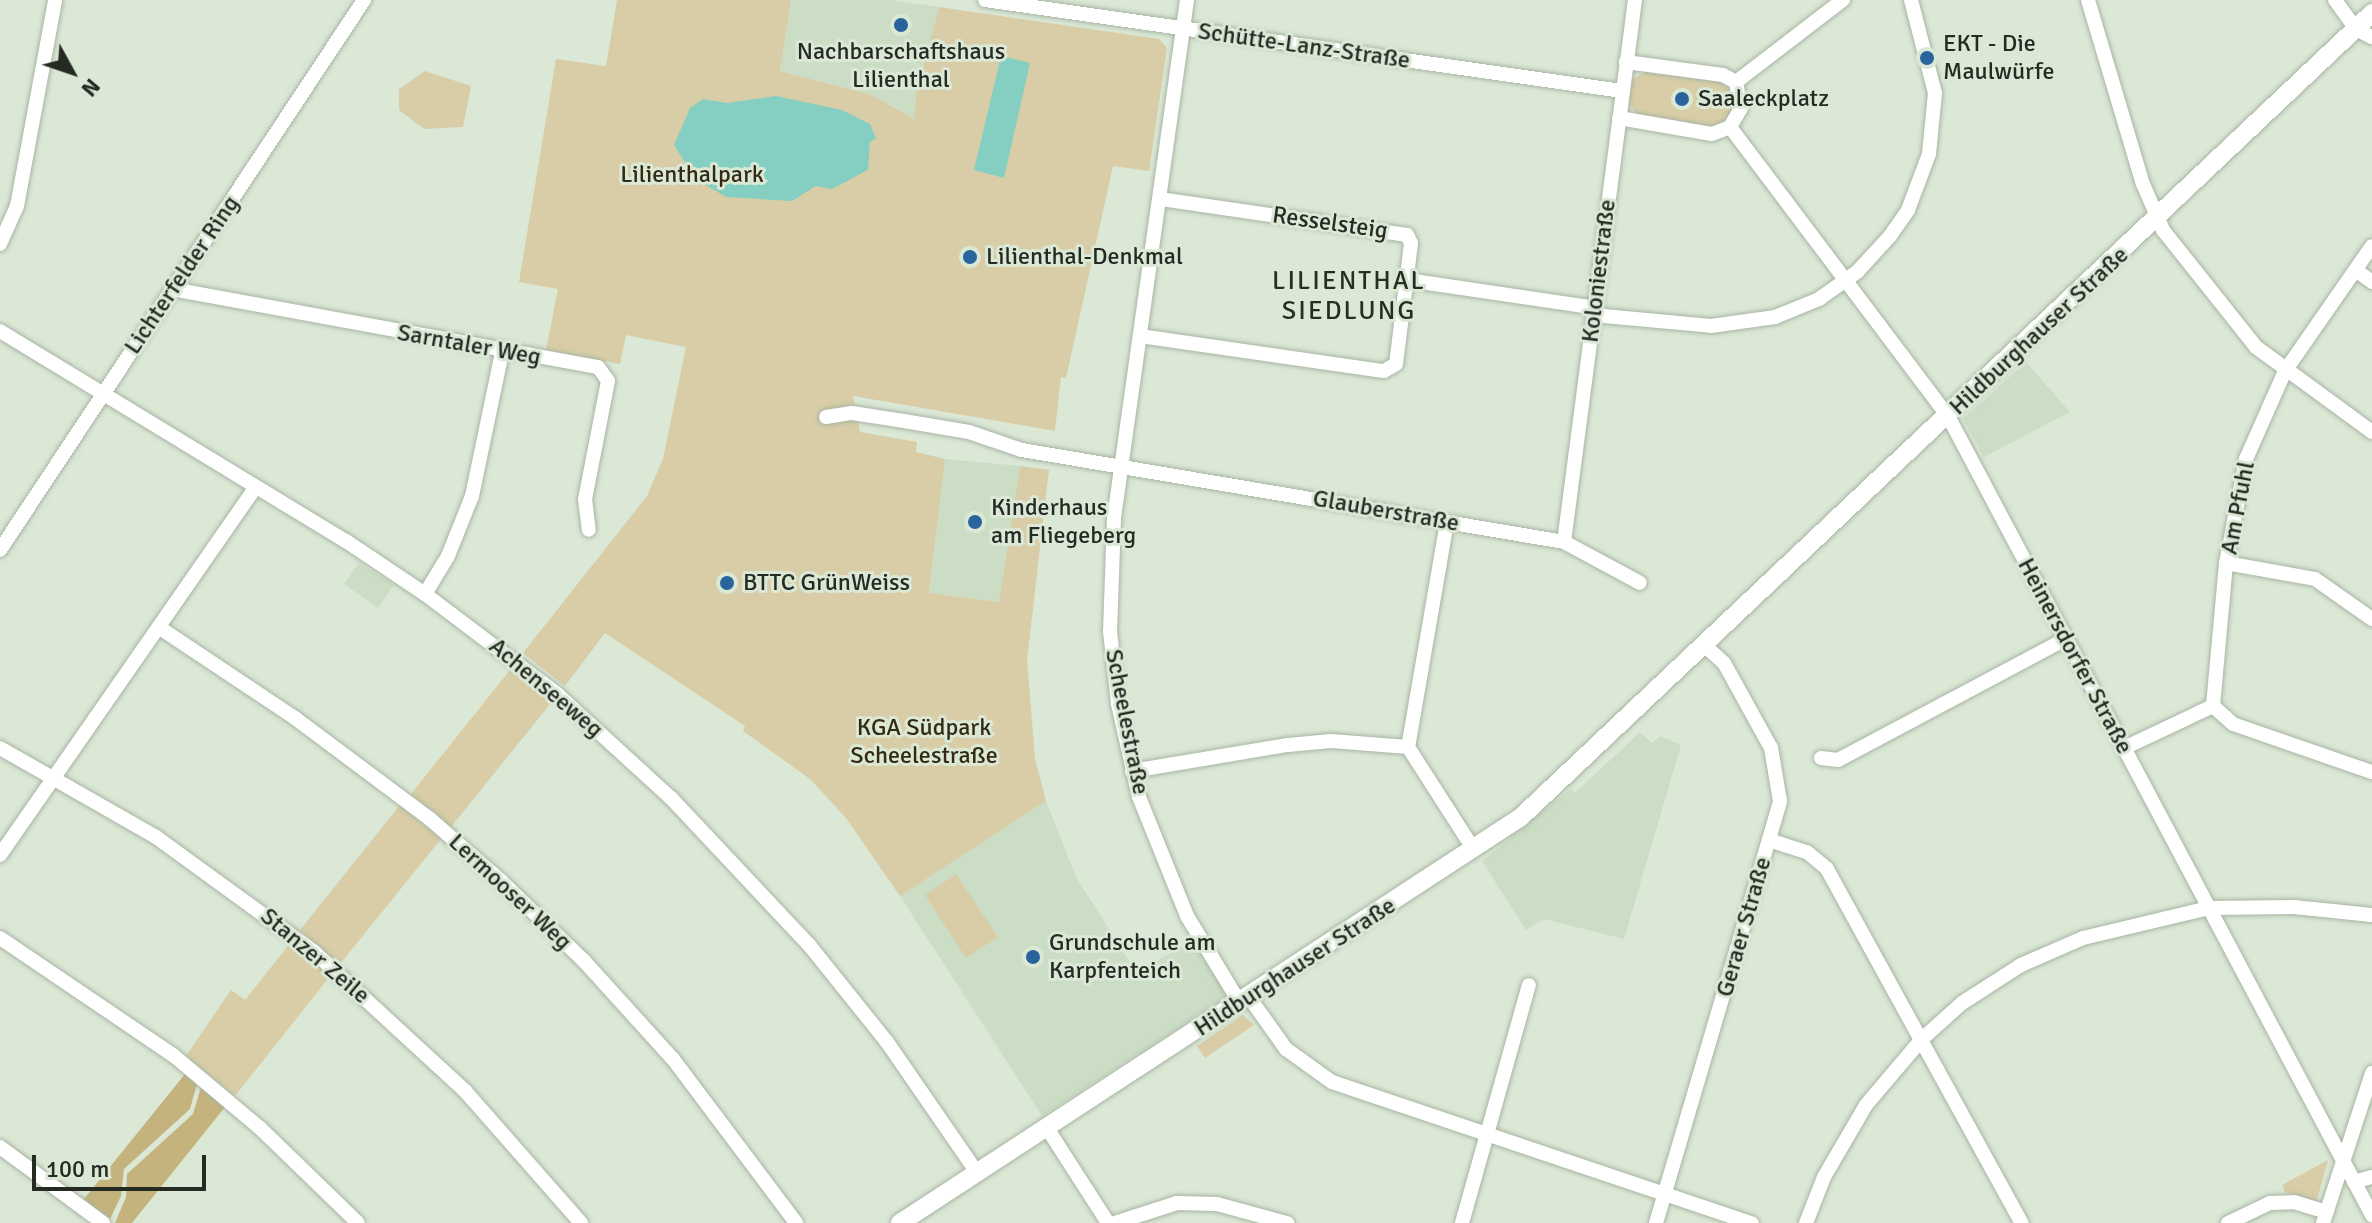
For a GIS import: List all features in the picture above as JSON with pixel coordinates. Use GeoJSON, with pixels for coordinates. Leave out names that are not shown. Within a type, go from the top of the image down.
{"type":"FeatureCollection","features":[{"type":"Feature","properties":{"kind":"main road","name":"Hildburghauser Straße"},"geometry":{"type":"LineString","coordinates":[[900,1223],[1521,817],[1666,682],[1680,663],[1705,646],[2158,220],[2364,33],[2372,13]]}},
{"type":"Feature","properties":{"kind":"street"},"geometry":{"type":"LineString","coordinates":[[0,244],[17,206],[55,0]]}},
{"type":"Feature","properties":{"kind":"street","name":"Lichterfelder Ring"},"geometry":{"type":"LineString","coordinates":[[0,550],[364,0]]}},
{"type":"Feature","properties":{"kind":"street","name":"Schütte-Lanz-Straße"},"geometry":{"type":"LineString","coordinates":[[985,0],[1622,91]]}},
{"type":"Feature","properties":{"kind":"street","name":"Scheelestraße"},"geometry":{"type":"LineString","coordinates":[[1187,0],[1111,553],[1110,631],[1132,771],[1179,899],[1245,1000],[1286,1049],[1319,1075],[1752,1223]]}},
{"type":"Feature","properties":{"kind":"street","name":"Koloniestraße"},"geometry":{"type":"LineString","coordinates":[[1564,542],[1635,0]]}},
{"type":"Feature","properties":{"kind":"street"},"geometry":{"type":"LineString","coordinates":[[1736,82],[1843,0]]}},
{"type":"Feature","properties":{"kind":"street"},"geometry":{"type":"LineString","coordinates":[[1140,336],[1384,371],[1396,364],[1407,280],[1671,323],[1734,325],[1797,309],[1845,281],[1900,223],[1929,154],[1935,93],[1928,50],[1911,0]]}},
{"type":"Feature","properties":{"kind":"street"},"geometry":{"type":"LineString","coordinates":[[2088,0],[2158,220],[2238,329],[2285,371],[2372,432]]}},
{"type":"Feature","properties":{"kind":"street"},"geometry":{"type":"LineString","coordinates":[[2335,0],[2364,33]]}},
{"type":"Feature","properties":{"kind":"street"},"geometry":{"type":"LineString","coordinates":[[1626,62],[1723,75],[1736,82]]}},
{"type":"Feature","properties":{"kind":"street"},"geometry":{"type":"LineString","coordinates":[[1619,118],[1712,134],[1730,127],[1741,108],[1736,82]]}},
{"type":"Feature","properties":{"kind":"street","name":"Heinersdorfer Straße"},"geometry":{"type":"LineString","coordinates":[[1730,127],[1948,416],[2372,1215]]}},
{"type":"Feature","properties":{"kind":"street","name":"Resselsteig"},"geometry":{"type":"LineString","coordinates":[[1160,199],[1407,235],[1411,243],[1407,280]]}},
{"type":"Feature","properties":{"kind":"street","name":"Am Pfuhl"},"geometry":{"type":"LineString","coordinates":[[2213,706],[2226,563],[2246,459],[2285,371],[2372,246]]}},
{"type":"Feature","properties":{"kind":"street"},"geometry":{"type":"LineString","coordinates":[[2357,271],[2372,282]]}},
{"type":"Feature","properties":{"kind":"street","name":"Sarntaler Weg"},"geometry":{"type":"LineString","coordinates":[[172,289],[502,352],[598,367],[606,375],[585,499],[589,530]]}},
{"type":"Feature","properties":{"kind":"street","name":"Achenseeweg"},"geometry":{"type":"LineString","coordinates":[[0,331],[425,594],[547,685],[723,850],[887,1042],[978,1174]]}},
{"type":"Feature","properties":{"kind":"street"},"geometry":{"type":"LineString","coordinates":[[425,594],[448,556],[472,496],[502,352]]}},
{"type":"Feature","properties":{"kind":"street"},"geometry":{"type":"LineString","coordinates":[[826,417],[852,413],[898,420],[969,432],[996,445],[1122,467]]}},
{"type":"Feature","properties":{"kind":"street","name":"Glauberstraße"},"geometry":{"type":"LineString","coordinates":[[1122,467],[1564,542],[1640,583]]}},
{"type":"Feature","properties":{"kind":"street"},"geometry":{"type":"LineString","coordinates":[[0,855],[256,487]]}},
{"type":"Feature","properties":{"kind":"street"},"geometry":{"type":"LineString","coordinates":[[1447,522],[1408,747],[1474,850]]}},
{"type":"Feature","properties":{"kind":"street"},"geometry":{"type":"LineString","coordinates":[[2226,563],[2315,579],[2372,619]]}},
{"type":"Feature","properties":{"kind":"street","name":"Lermooser Weg"},"geometry":{"type":"LineString","coordinates":[[160,628],[295,718],[430,819],[501,881],[584,961],[673,1059],[796,1223]]}},
{"type":"Feature","properties":{"kind":"street"},"geometry":{"type":"LineString","coordinates":[[1821,758],[1838,760],[2066,639]]}},
{"type":"Feature","properties":{"kind":"street","name":"Geraer Straße"},"geometry":{"type":"LineString","coordinates":[[1656,1223],[1780,801],[1771,748],[1724,663],[1705,646]]}},
{"type":"Feature","properties":{"kind":"street"},"geometry":{"type":"LineString","coordinates":[[2124,748],[2213,706],[2233,724],[2372,772]]}},
{"type":"Feature","properties":{"kind":"street"},"geometry":{"type":"LineString","coordinates":[[1132,771],[1288,745],[1408,747]]}},
{"type":"Feature","properties":{"kind":"street","name":"Stanzer Zeile"},"geometry":{"type":"LineString","coordinates":[[0,748],[55,776],[202,868],[336,970],[465,1091],[581,1223]]}},
{"type":"Feature","properties":{"kind":"street"},"geometry":{"type":"LineString","coordinates":[[1769,840],[1807,852],[1827,869],[2022,1223]]}},
{"type":"Feature","properties":{"kind":"street"},"geometry":{"type":"LineString","coordinates":[[1806,1223],[1824,1177],[1866,1105],[1922,1039],[1962,1003],[2021,965],[2083,938],[2209,908],[2294,907],[2372,915]]}},
{"type":"Feature","properties":{"kind":"street"},"geometry":{"type":"LineString","coordinates":[[0,938],[173,1055],[260,1128],[358,1223]]}},
{"type":"Feature","properties":{"kind":"street"},"geometry":{"type":"LineString","coordinates":[[1462,1223],[1529,985]]}},
{"type":"Feature","properties":{"kind":"street"},"geometry":{"type":"LineString","coordinates":[[2228,1223],[2270,1203],[2294,1202],[2325,1218],[2372,1073]]}},
{"type":"Feature","properties":{"kind":"street"},"geometry":{"type":"LineString","coordinates":[[1047,1128],[1108,1223]]}},
{"type":"Feature","properties":{"kind":"street"},"geometry":{"type":"LineString","coordinates":[[0,1147],[103,1223]]}},
{"type":"Feature","properties":{"kind":"street"},"geometry":{"type":"LineString","coordinates":[[2354,1182],[2372,1177]]}},
{"type":"Feature","properties":{"kind":"street"},"geometry":{"type":"LineString","coordinates":[[1115,1223],[1177,1203],[1217,1204],[1287,1223]]}},
{"type":"Feature","properties":{"kind":"shaded area","name":"Nachbarschaftshaus Lilienthal"},"geometry":{"type":"Polygon","coordinates":[[[791,0],[890,0],[939,7],[916,94],[915,119],[872,95],[780,71],[791,0]]]}},
{"type":"Feature","properties":{"kind":"shaded area"},"geometry":{"type":"Polygon","coordinates":[[[2026,362],[2070,412],[1984,457],[1963,419],[2026,362]]]}},
{"type":"Feature","properties":{"kind":"shaded area","name":"Kinderhaus am Fliegeberg"},"geometry":{"type":"Polygon","coordinates":[[[945,459],[1020,466],[999,602],[929,593],[945,459]]]}},
{"type":"Feature","properties":{"kind":"shaded area"},"geometry":{"type":"Polygon","coordinates":[[[359,563],[394,585],[378,608],[344,584],[359,563]]]}},
{"type":"Feature","properties":{"kind":"shaded area"},"geometry":{"type":"Polygon","coordinates":[[[1640,732],[1652,743],[1660,736],[1681,745],[1624,939],[1544,919],[1526,930],[1482,861],[1571,789],[1575,793],[1640,732]]]}},
{"type":"Feature","properties":{"kind":"shaded area","name":"Grundschule am Karpfenteich"},"geometry":{"type":"Polygon","coordinates":[[[1046,801],[1076,877],[1136,972],[1193,941],[1227,996],[1042,1116],[900,896],[1046,801]]]}},
{"type":"Feature","properties":{"kind":"shaded area"},"geometry":{"type":"Polygon","coordinates":[[[185,1074],[197,1084],[190,1109],[124,1169],[121,1196],[110,1219],[84,1199],[185,1074]]]}},
{"type":"Feature","properties":{"kind":"shaded area"},"geometry":{"type":"Polygon","coordinates":[[[201,1087],[225,1107],[132,1223],[115,1223],[126,1197],[127,1174],[193,1114],[201,1087]]]}},
{"type":"Feature","properties":{"kind":"green space"},"geometry":{"type":"Polygon","coordinates":[[[617,0],[791,0],[780,71],[872,95],[914,119],[916,94],[939,7],[1159,39],[1167,48],[1149,171],[1113,166],[1066,378],[1061,377],[1055,431],[853,396],[860,432],[917,442],[916,452],[945,459],[929,593],[999,602],[1020,466],[1049,470],[1027,660],[1035,758],[1046,801],[900,896],[846,818],[810,779],[743,731],[745,726],[605,633],[565,686],[523,653],[647,496],[663,459],[686,347],[626,335],[620,364],[546,350],[558,289],[519,282],[556,59],[606,66],[617,0]]]}},
{"type":"Feature","properties":{"kind":"green space"},"geometry":{"type":"Polygon","coordinates":[[[1649,70],[1721,81],[1732,91],[1734,109],[1726,122],[1711,128],[1642,118],[1626,102],[1629,81],[1649,70]]]}},
{"type":"Feature","properties":{"kind":"green space"},"geometry":{"type":"Polygon","coordinates":[[[425,71],[471,86],[463,127],[424,129],[399,110],[399,89],[425,71]]]}},
{"type":"Feature","properties":{"kind":"green space"},"geometry":{"type":"Polygon","coordinates":[[[510,670],[551,703],[451,827],[411,794],[510,670]]]}},
{"type":"Feature","properties":{"kind":"green space"},"geometry":{"type":"Polygon","coordinates":[[[400,805],[441,839],[340,964],[300,930],[400,805]]]}},
{"type":"Feature","properties":{"kind":"green space"},"geometry":{"type":"Polygon","coordinates":[[[956,874],[998,937],[966,958],[925,895],[956,874]]]}},
{"type":"Feature","properties":{"kind":"green space"},"geometry":{"type":"Polygon","coordinates":[[[291,942],[331,975],[235,1096],[186,1056],[231,990],[245,1000],[291,942]]]}},
{"type":"Feature","properties":{"kind":"green space"},"geometry":{"type":"Polygon","coordinates":[[[1243,1015],[1254,1025],[1205,1058],[1197,1046],[1243,1015]]]}},
{"type":"Feature","properties":{"kind":"green space"},"geometry":{"type":"Polygon","coordinates":[[[2328,1160],[2316,1203],[2285,1192],[2282,1185],[2328,1160]]]}},
{"type":"Feature","properties":{"kind":"water"},"geometry":{"type":"Polygon","coordinates":[[[1001,56],[1030,63],[1004,178],[974,170],[1001,56]]]}},
{"type":"Feature","properties":{"kind":"water"},"geometry":{"type":"Polygon","coordinates":[[[776,96],[842,110],[870,124],[876,138],[870,142],[868,170],[832,189],[816,186],[792,201],[726,197],[696,179],[674,145],[690,108],[703,99],[727,103],[776,96]]]}},
{"type":"Feature","properties":{"kind":"place","name":"Nachbarschaftshaus Lilienthal"},"geometry":{"type":"Point","coordinates":[901,25]}},
{"type":"Feature","properties":{"kind":"place","name":"EKT - Die Maulwürfe"},"geometry":{"type":"Point","coordinates":[1927,58]}},
{"type":"Feature","properties":{"kind":"place","name":"Saaleckplatz"},"geometry":{"type":"Point","coordinates":[1682,99]}},
{"type":"Feature","properties":{"kind":"place","name":"Lilienthal-Denkmal"},"geometry":{"type":"Point","coordinates":[970,257]}},
{"type":"Feature","properties":{"kind":"place","name":"Kinderhaus am Fliegeberg"},"geometry":{"type":"Point","coordinates":[975,522]}},
{"type":"Feature","properties":{"kind":"place","name":"BTTC GrünWeiss"},"geometry":{"type":"Point","coordinates":[727,583]}},
{"type":"Feature","properties":{"kind":"place","name":"Grundschule am Karpfenteich"},"geometry":{"type":"Point","coordinates":[1033,957]}},
{"type":"Feature","properties":{"kind":"district","name":"LILIENTHAL SIEDLUNG"},"geometry":{"type":"Point","coordinates":[1349,297]}},
{"type":"Feature","properties":{"kind":"park label","name":"Lilienthalpark"},"geometry":{"type":"Point","coordinates":[692,175]}},
{"type":"Feature","properties":{"kind":"park label","name":"KGA Südpark Scheelestraße"},"geometry":{"type":"Point","coordinates":[924,742]}}]}
